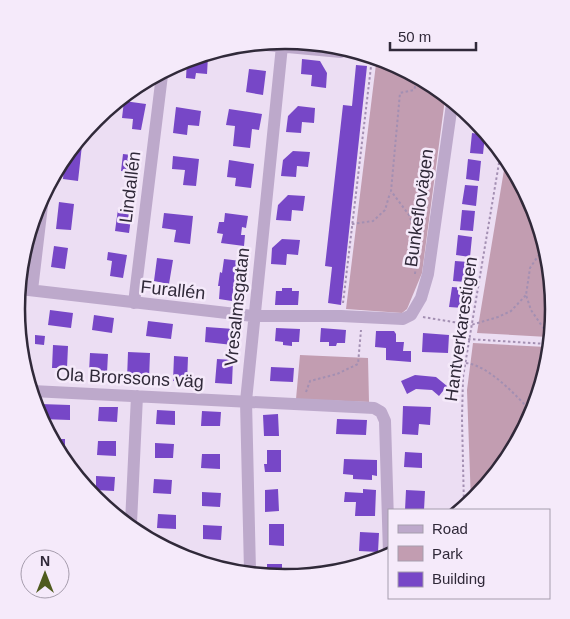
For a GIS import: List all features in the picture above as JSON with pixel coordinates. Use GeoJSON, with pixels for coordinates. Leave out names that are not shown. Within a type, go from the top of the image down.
{"type":"FeatureCollection","features":[{"type":"Feature","properties":{"kind":"street","name":"Vresalmsgatan"},"geometry":{"type":"LineString","coordinates":[[250,567],[246,401],[253,316],[282,49]]}},
{"type":"Feature","properties":{"kind":"street","name":"Lindallén"},"geometry":{"type":"LineString","coordinates":[[134,303],[161,81]]}},
{"type":"Feature","properties":{"kind":"street","name":"Bunkeflovägen"},"geometry":{"type":"LineString","coordinates":[[411,315],[421,298],[428,274],[451,110]]}},
{"type":"Feature","properties":{"kind":"street"},"geometry":{"type":"LineString","coordinates":[[26,289],[36,236]]}},
{"type":"Feature","properties":{"kind":"street","name":"Furallén"},"geometry":{"type":"LineString","coordinates":[[26,290],[253,316],[403,318],[411,315]]}},
{"type":"Feature","properties":{"kind":"street","name":"Ola Brorssons väg"},"geometry":{"type":"LineString","coordinates":[[38,391],[374,408],[381,412],[384,421],[388,527]]}},
{"type":"Feature","properties":{"kind":"street"},"geometry":{"type":"LineString","coordinates":[[131,519],[138,396]]}},
{"type":"Feature","properties":{"kind":"path"},"geometry":{"type":"LineString","coordinates":[[341,316],[371,64]]}},
{"type":"Feature","properties":{"kind":"path"},"geometry":{"type":"LineString","coordinates":[[352,224],[373,221],[385,210],[391,191],[400,93],[414,90],[415,84]]}},
{"type":"Feature","properties":{"kind":"path","name":"Hantverkarestigen"},"geometry":{"type":"LineString","coordinates":[[464,498],[463,378],[468,339],[499,162]]}},
{"type":"Feature","properties":{"kind":"path"},"geometry":{"type":"LineString","coordinates":[[391,191],[409,214],[418,238],[414,273],[416,288],[421,298]]}},
{"type":"Feature","properties":{"kind":"path"},"geometry":{"type":"LineString","coordinates":[[539,255],[530,268],[526,295],[532,310],[544,329]]}},
{"type":"Feature","properties":{"kind":"path"},"geometry":{"type":"LineString","coordinates":[[411,315],[471,325],[498,317],[511,310],[526,295]]}},
{"type":"Feature","properties":{"kind":"path"},"geometry":{"type":"LineString","coordinates":[[303,404],[310,381],[337,374],[358,364],[362,317]]}},
{"type":"Feature","properties":{"kind":"path"},"geometry":{"type":"LineString","coordinates":[[468,339],[543,344]]}},
{"type":"Feature","properties":{"kind":"path"},"geometry":{"type":"LineString","coordinates":[[466,363],[475,364],[490,374],[526,407]]}},
{"type":"Feature","properties":{"kind":"green space"},"geometry":{"type":"Polygon","coordinates":[[[376,66],[415,84],[444,104],[422,273],[407,309],[402,313],[346,309],[376,66]]]}},
{"type":"Feature","properties":{"kind":"green space"},"geometry":{"type":"Polygon","coordinates":[[[504,170],[525,210],[536,242],[543,276],[545,310],[543,337],[477,333],[504,170]]]}},
{"type":"Feature","properties":{"kind":"green space"},"geometry":{"type":"Polygon","coordinates":[[[473,343],[542,347],[531,393],[518,424],[501,454],[471,491],[467,390],[473,343]]]}},
{"type":"Feature","properties":{"kind":"green space"},"geometry":{"type":"Polygon","coordinates":[[[300,355],[368,358],[369,402],[296,399],[300,355]]]}},
{"type":"Feature","properties":{"kind":"building"},"geometry":{"type":"Polygon","coordinates":[[[302,59],[320,61],[327,73],[326,88],[311,86],[312,75],[301,74],[302,59]]]}},
{"type":"Feature","properties":{"kind":"building"},"geometry":{"type":"Polygon","coordinates":[[[208,61],[207,74],[196,73],[195,79],[186,78],[187,69],[208,61]]]}},
{"type":"Feature","properties":{"kind":"building"},"geometry":{"type":"Polygon","coordinates":[[[356,65],[367,66],[341,305],[328,303],[332,267],[325,266],[343,105],[352,106],[356,65]]]}},
{"type":"Feature","properties":{"kind":"building"},"geometry":{"type":"Polygon","coordinates":[[[249,69],[266,71],[263,95],[246,92],[249,69]]]}},
{"type":"Feature","properties":{"kind":"building"},"geometry":{"type":"Polygon","coordinates":[[[129,102],[146,104],[141,130],[132,129],[133,119],[122,118],[123,106],[129,102]]]}},
{"type":"Feature","properties":{"kind":"building"},"geometry":{"type":"Polygon","coordinates":[[[298,106],[315,108],[314,123],[302,122],[301,133],[286,132],[288,116],[298,106]]]}},
{"type":"Feature","properties":{"kind":"building"},"geometry":{"type":"Polygon","coordinates":[[[176,107],[201,111],[199,126],[188,125],[187,135],[173,133],[176,107]]]}},
{"type":"Feature","properties":{"kind":"building"},"geometry":{"type":"Polygon","coordinates":[[[229,109],[262,114],[259,130],[252,129],[250,148],[233,146],[235,126],[226,125],[229,109]]]}},
{"type":"Feature","properties":{"kind":"building"},"geometry":{"type":"Polygon","coordinates":[[[472,133],[476,134],[484,143],[483,154],[470,153],[472,133]]]}},
{"type":"Feature","properties":{"kind":"building"},"geometry":{"type":"Polygon","coordinates":[[[82,148],[78,181],[63,179],[63,174],[82,148]]]}},
{"type":"Feature","properties":{"kind":"building"},"geometry":{"type":"Polygon","coordinates":[[[293,151],[310,152],[308,167],[297,166],[296,177],[281,176],[283,160],[293,151]]]}},
{"type":"Feature","properties":{"kind":"building"},"geometry":{"type":"Polygon","coordinates":[[[123,154],[140,156],[138,173],[121,171],[123,154]]]}},
{"type":"Feature","properties":{"kind":"building"},"geometry":{"type":"Polygon","coordinates":[[[173,156],[199,159],[196,186],[183,185],[185,170],[172,169],[173,156]]]}},
{"type":"Feature","properties":{"kind":"building"},"geometry":{"type":"Polygon","coordinates":[[[468,159],[481,161],[479,181],[466,179],[468,159]]]}},
{"type":"Feature","properties":{"kind":"building"},"geometry":{"type":"Polygon","coordinates":[[[229,160],[254,164],[251,188],[235,186],[236,178],[227,177],[229,160]]]}},
{"type":"Feature","properties":{"kind":"building"},"geometry":{"type":"Polygon","coordinates":[[[465,185],[478,186],[476,206],[462,204],[465,185]]]}},
{"type":"Feature","properties":{"kind":"building"},"geometry":{"type":"Polygon","coordinates":[[[288,195],[305,196],[303,211],[292,210],[291,221],[276,220],[278,205],[288,195]]]}},
{"type":"Feature","properties":{"kind":"building"},"geometry":{"type":"Polygon","coordinates":[[[59,202],[74,204],[71,230],[56,229],[59,202]]]}},
{"type":"Feature","properties":{"kind":"building"},"geometry":{"type":"Polygon","coordinates":[[[118,209],[132,211],[129,233],[115,231],[118,209]]]}},
{"type":"Feature","properties":{"kind":"building"},"geometry":{"type":"Polygon","coordinates":[[[462,210],[475,211],[473,231],[460,230],[462,210]]]}},
{"type":"Feature","properties":{"kind":"building"},"geometry":{"type":"Polygon","coordinates":[[[164,213],[193,216],[190,244],[174,242],[176,230],[162,228],[164,213]]]}},
{"type":"Feature","properties":{"kind":"building"},"geometry":{"type":"Polygon","coordinates":[[[225,213],[248,216],[246,228],[242,227],[241,235],[245,235],[244,246],[221,243],[223,234],[217,233],[219,222],[224,222],[225,213]]]}},
{"type":"Feature","properties":{"kind":"building"},"geometry":{"type":"Polygon","coordinates":[[[458,235],[472,237],[470,257],[456,255],[458,235]]]}},
{"type":"Feature","properties":{"kind":"building"},"geometry":{"type":"Polygon","coordinates":[[[282,239],[300,240],[298,255],[287,254],[286,265],[271,264],[272,248],[282,239]]]}},
{"type":"Feature","properties":{"kind":"building"},"geometry":{"type":"Polygon","coordinates":[[[54,246],[68,248],[65,269],[51,267],[54,246]]]}},
{"type":"Feature","properties":{"kind":"building"},"geometry":{"type":"Polygon","coordinates":[[[108,252],[127,255],[123,278],[110,276],[112,261],[107,260],[108,252]]]}},
{"type":"Feature","properties":{"kind":"building"},"geometry":{"type":"Polygon","coordinates":[[[157,258],[173,260],[169,284],[154,281],[157,258]]]}},
{"type":"Feature","properties":{"kind":"building"},"geometry":{"type":"Polygon","coordinates":[[[224,259],[241,261],[237,290],[233,290],[232,301],[219,299],[220,286],[218,286],[224,259]]]}},
{"type":"Feature","properties":{"kind":"building"},"geometry":{"type":"Polygon","coordinates":[[[455,261],[469,262],[466,282],[453,281],[455,261]]]}},
{"type":"Feature","properties":{"kind":"building"},"geometry":{"type":"Polygon","coordinates":[[[452,287],[465,288],[463,308],[449,307],[452,287]]]}},
{"type":"Feature","properties":{"kind":"building"},"geometry":{"type":"Polygon","coordinates":[[[282,288],[292,288],[292,291],[299,291],[298,305],[275,305],[276,291],[282,291],[282,288]]]}},
{"type":"Feature","properties":{"kind":"building"},"geometry":{"type":"Polygon","coordinates":[[[50,310],[73,313],[71,328],[48,325],[50,310]]]}},
{"type":"Feature","properties":{"kind":"building"},"geometry":{"type":"Polygon","coordinates":[[[94,315],[114,318],[112,333],[92,330],[94,315]]]}},
{"type":"Feature","properties":{"kind":"building"},"geometry":{"type":"Polygon","coordinates":[[[148,321],[173,324],[171,339],[146,336],[148,321]]]}},
{"type":"Feature","properties":{"kind":"building"},"geometry":{"type":"Polygon","coordinates":[[[206,327],[234,329],[233,345],[205,342],[206,327]]]}},
{"type":"Feature","properties":{"kind":"building"},"geometry":{"type":"Polygon","coordinates":[[[276,328],[300,329],[299,342],[292,342],[292,346],[283,345],[283,342],[275,341],[276,328]]]}},
{"type":"Feature","properties":{"kind":"building"},"geometry":{"type":"Polygon","coordinates":[[[321,328],[346,330],[345,343],[329,346],[329,342],[320,342],[321,328]]]}},
{"type":"Feature","properties":{"kind":"building"},"geometry":{"type":"Polygon","coordinates":[[[376,331],[394,331],[396,342],[404,342],[403,351],[411,351],[411,362],[386,360],[386,348],[375,347],[376,331]]]}},
{"type":"Feature","properties":{"kind":"building"},"geometry":{"type":"Polygon","coordinates":[[[423,333],[449,335],[448,353],[422,352],[423,333]]]}},
{"type":"Feature","properties":{"kind":"building"},"geometry":{"type":"Polygon","coordinates":[[[35,335],[45,336],[44,345],[35,344],[35,335]]]}},
{"type":"Feature","properties":{"kind":"building"},"geometry":{"type":"Polygon","coordinates":[[[53,345],[68,346],[67,368],[52,368],[53,345]]]}},
{"type":"Feature","properties":{"kind":"building"},"geometry":{"type":"Polygon","coordinates":[[[128,352],[150,353],[149,380],[127,379],[128,352]]]}},
{"type":"Feature","properties":{"kind":"building"},"geometry":{"type":"Polygon","coordinates":[[[90,353],[108,354],[107,373],[89,372],[90,353]]]}},
{"type":"Feature","properties":{"kind":"building"},"geometry":{"type":"Polygon","coordinates":[[[174,356],[188,357],[187,382],[173,381],[174,356]]]}},
{"type":"Feature","properties":{"kind":"building"},"geometry":{"type":"Polygon","coordinates":[[[217,359],[233,360],[232,384],[215,383],[217,359]]]}},
{"type":"Feature","properties":{"kind":"building"},"geometry":{"type":"Polygon","coordinates":[[[271,367],[294,368],[293,382],[270,381],[271,367]]]}},
{"type":"Feature","properties":{"kind":"building"},"geometry":{"type":"Polygon","coordinates":[[[415,375],[436,377],[447,386],[439,396],[432,390],[416,389],[407,394],[401,381],[415,375]]]}},
{"type":"Feature","properties":{"kind":"building"},"geometry":{"type":"Polygon","coordinates":[[[43,404],[70,405],[70,420],[50,419],[43,404]]]}},
{"type":"Feature","properties":{"kind":"building"},"geometry":{"type":"Polygon","coordinates":[[[403,406],[431,407],[430,425],[419,424],[418,435],[402,434],[403,406]]]}},
{"type":"Feature","properties":{"kind":"building"},"geometry":{"type":"Polygon","coordinates":[[[99,407],[118,407],[117,422],[98,421],[99,407]]]}},
{"type":"Feature","properties":{"kind":"building"},"geometry":{"type":"Polygon","coordinates":[[[157,410],[175,411],[175,425],[156,424],[157,410]]]}},
{"type":"Feature","properties":{"kind":"building"},"geometry":{"type":"Polygon","coordinates":[[[202,411],[221,412],[220,426],[201,426],[202,411]]]}},
{"type":"Feature","properties":{"kind":"building"},"geometry":{"type":"Polygon","coordinates":[[[278,414],[279,436],[264,436],[263,415],[278,414]]]}},
{"type":"Feature","properties":{"kind":"building"},"geometry":{"type":"Polygon","coordinates":[[[337,419],[367,420],[366,435],[336,434],[337,419]]]}},
{"type":"Feature","properties":{"kind":"building"},"geometry":{"type":"Polygon","coordinates":[[[60,439],[65,439],[65,448],[60,439]]]}},
{"type":"Feature","properties":{"kind":"building"},"geometry":{"type":"Polygon","coordinates":[[[98,441],[116,441],[116,456],[97,455],[98,441]]]}},
{"type":"Feature","properties":{"kind":"building"},"geometry":{"type":"Polygon","coordinates":[[[155,443],[174,444],[173,458],[155,458],[155,443]]]}},
{"type":"Feature","properties":{"kind":"building"},"geometry":{"type":"Polygon","coordinates":[[[267,450],[281,450],[281,472],[265,472],[264,464],[267,464],[267,450]]]}},
{"type":"Feature","properties":{"kind":"building"},"geometry":{"type":"Polygon","coordinates":[[[405,452],[422,453],[422,468],[404,467],[405,452]]]}},
{"type":"Feature","properties":{"kind":"building"},"geometry":{"type":"Polygon","coordinates":[[[202,454],[220,454],[220,469],[201,468],[202,454]]]}},
{"type":"Feature","properties":{"kind":"building"},"geometry":{"type":"Polygon","coordinates":[[[344,459],[377,460],[377,476],[372,475],[372,480],[353,479],[353,475],[343,474],[344,459]]]}},
{"type":"Feature","properties":{"kind":"building"},"geometry":{"type":"Polygon","coordinates":[[[96,476],[115,477],[114,491],[98,490],[96,488],[96,476]]]}},
{"type":"Feature","properties":{"kind":"building"},"geometry":{"type":"Polygon","coordinates":[[[154,479],[172,480],[171,494],[153,493],[154,479]]]}},
{"type":"Feature","properties":{"kind":"building"},"geometry":{"type":"Polygon","coordinates":[[[278,489],[279,511],[265,512],[265,490],[278,489]]]}},
{"type":"Feature","properties":{"kind":"building"},"geometry":{"type":"Polygon","coordinates":[[[363,489],[376,490],[375,516],[355,516],[356,502],[344,502],[345,492],[363,493],[363,489]]]}},
{"type":"Feature","properties":{"kind":"building"},"geometry":{"type":"Polygon","coordinates":[[[406,490],[425,491],[424,509],[405,509],[406,490]]]}},
{"type":"Feature","properties":{"kind":"building"},"geometry":{"type":"Polygon","coordinates":[[[202,492],[221,493],[220,507],[202,506],[202,492]]]}},
{"type":"Feature","properties":{"kind":"building"},"geometry":{"type":"Polygon","coordinates":[[[158,514],[176,515],[176,529],[157,528],[158,514]]]}},
{"type":"Feature","properties":{"kind":"building"},"geometry":{"type":"Polygon","coordinates":[[[269,524],[284,524],[284,546],[269,545],[269,524]]]}},
{"type":"Feature","properties":{"kind":"building"},"geometry":{"type":"Polygon","coordinates":[[[203,525],[222,526],[221,540],[203,539],[203,525]]]}},
{"type":"Feature","properties":{"kind":"building"},"geometry":{"type":"Polygon","coordinates":[[[360,532],[379,533],[378,552],[359,551],[360,532]]]}},
{"type":"Feature","properties":{"kind":"building"},"geometry":{"type":"Polygon","coordinates":[[[267,564],[282,564],[282,570],[267,569],[267,564]]]}}]}
